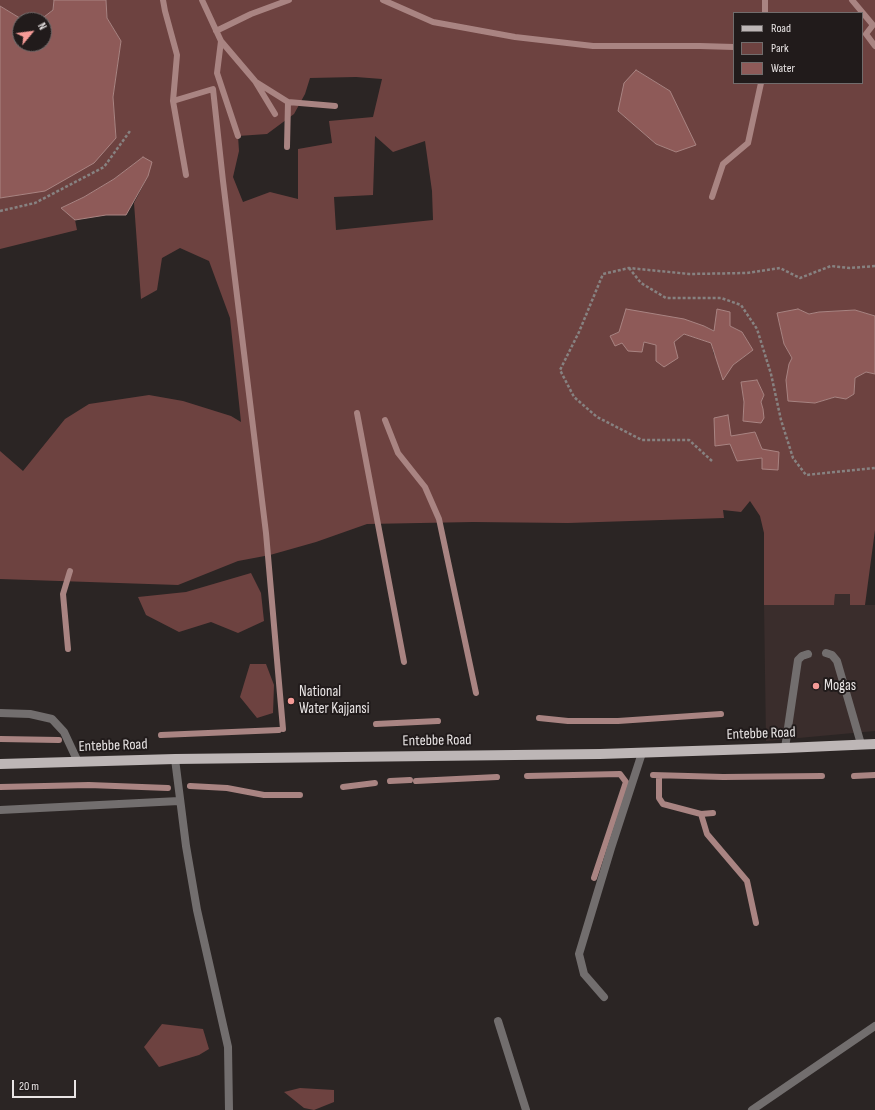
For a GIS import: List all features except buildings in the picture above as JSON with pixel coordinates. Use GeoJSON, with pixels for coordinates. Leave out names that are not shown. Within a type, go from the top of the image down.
{"type":"FeatureCollection","features":[{"type":"Feature","properties":{"kind":"main road","name":"Entebbe Road"},"geometry":{"type":"LineString","coordinates":[[0,764],[175,759],[642,753],[875,744]]}},
{"type":"Feature","properties":{"kind":"street"},"geometry":{"type":"LineString","coordinates":[[826,653],[832,655],[837,661],[861,744]]}},
{"type":"Feature","properties":{"kind":"street"},"geometry":{"type":"LineString","coordinates":[[785,748],[798,660],[802,656],[808,654]]}},
{"type":"Feature","properties":{"kind":"street"},"geometry":{"type":"LineString","coordinates":[[0,713],[30,714],[52,719],[64,732],[78,762]]}},
{"type":"Feature","properties":{"kind":"street"},"geometry":{"type":"LineString","coordinates":[[604,997],[584,974],[579,954],[610,848],[642,753]]}},
{"type":"Feature","properties":{"kind":"street"},"geometry":{"type":"LineString","coordinates":[[175,759],[179,801],[197,910],[228,1047],[229,1110]]}},
{"type":"Feature","properties":{"kind":"street"},"geometry":{"type":"LineString","coordinates":[[0,810],[179,801]]}},
{"type":"Feature","properties":{"kind":"street"},"geometry":{"type":"LineString","coordinates":[[498,1020],[526,1110]]}},
{"type":"Feature","properties":{"kind":"street"},"geometry":{"type":"LineString","coordinates":[[752,1110],[875,1026]]}},
{"type":"Feature","properties":{"kind":"path"},"geometry":{"type":"LineString","coordinates":[[0,211],[35,203],[104,167],[130,131]]}},
{"type":"Feature","properties":{"kind":"path"},"geometry":{"type":"LineString","coordinates":[[712,461],[689,440],[642,440],[597,417],[574,396],[560,370],[579,332],[603,274],[629,268],[689,274],[747,273],[780,268],[800,278],[830,266],[850,268],[875,266]]}},
{"type":"Feature","properties":{"kind":"path"},"geometry":{"type":"LineString","coordinates":[[629,268],[641,283],[666,298],[721,298],[741,305],[757,329],[771,374],[781,420],[792,458],[806,475],[875,468]]}},
{"type":"Feature","properties":{"kind":"shaded area"},"geometry":{"type":"Polygon","coordinates":[[[835,594],[850,594],[851,605],[875,605],[875,731],[766,741],[764,605],[834,605],[835,594]]]}},
{"type":"Feature","properties":{"kind":"green space"},"geometry":{"type":"Polygon","coordinates":[[[0,0],[54,0],[53,10],[50,12],[12,12],[12,13],[0,6],[0,0]]]}},
{"type":"Feature","properties":{"kind":"green space"},"geometry":{"type":"Polygon","coordinates":[[[106,0],[875,0],[875,316],[855,310],[809,314],[798,309],[777,313],[784,344],[792,358],[788,401],[815,403],[836,397],[846,399],[854,394],[855,378],[866,372],[875,374],[875,530],[865,605],[850,605],[850,594],[835,594],[834,605],[764,605],[764,533],[760,516],[750,501],[741,512],[723,510],[724,518],[568,523],[473,522],[367,524],[316,542],[270,555],[238,561],[178,585],[0,579],[0,451],[23,471],[65,419],[89,404],[149,395],[183,401],[231,416],[241,422],[230,318],[209,261],[180,248],[162,258],[157,290],[141,299],[134,203],[148,176],[143,157],[114,179],[84,197],[61,208],[75,220],[77,230],[0,249],[0,198],[45,190],[116,138],[113,97],[121,41],[107,18],[106,0]],[[636,70],[618,111],[656,144],[676,152],[670,91],[636,70]],[[356,77],[310,78],[305,94],[294,114],[267,134],[238,136],[239,151],[233,177],[243,202],[270,192],[298,199],[298,149],[332,143],[329,121],[373,117],[382,79],[356,77]],[[375,136],[373,195],[334,197],[336,230],[433,220],[432,191],[425,141],[393,152],[375,136]],[[717,310],[715,331],[704,326],[619,332],[610,336],[642,352],[644,342],[657,345],[656,361],[684,334],[711,343],[714,355],[733,365],[753,350],[742,332],[730,326],[729,312],[717,310]],[[757,380],[741,382],[744,402],[743,421],[763,409],[761,402],[764,395],[757,380]],[[755,432],[730,444],[737,461],[762,458],[778,470],[762,449],[755,432]]]}},
{"type":"Feature","properties":{"kind":"green space"},"geometry":{"type":"Polygon","coordinates":[[[251,573],[261,593],[264,621],[238,633],[211,622],[179,632],[146,615],[138,597],[186,592],[251,573]]]}},
{"type":"Feature","properties":{"kind":"green space"},"geometry":{"type":"Polygon","coordinates":[[[250,664],[266,664],[274,685],[273,713],[257,718],[240,697],[250,664]]]}},
{"type":"Feature","properties":{"kind":"green space"},"geometry":{"type":"Polygon","coordinates":[[[162,1024],[203,1029],[209,1049],[199,1055],[159,1067],[144,1047],[162,1024]]]}},
{"type":"Feature","properties":{"kind":"green space"},"geometry":{"type":"Polygon","coordinates":[[[300,1088],[334,1090],[334,1102],[314,1110],[304,1108],[284,1092],[300,1088]]]}},
{"type":"Feature","properties":{"kind":"water"},"geometry":{"type":"Polygon","coordinates":[[[54,0],[106,0],[107,18],[121,41],[113,97],[116,138],[94,163],[45,191],[0,198],[0,6],[12,13],[12,52],[52,52],[52,12],[50,12],[53,10],[54,0]]]}},
{"type":"Feature","properties":{"kind":"water"},"geometry":{"type":"Polygon","coordinates":[[[636,70],[670,91],[696,145],[676,152],[656,144],[618,111],[624,83],[636,70]]]}},
{"type":"Feature","properties":{"kind":"water"},"geometry":{"type":"Polygon","coordinates":[[[143,157],[152,162],[148,176],[126,215],[106,215],[75,220],[61,208],[84,197],[114,179],[143,157]]]}},
{"type":"Feature","properties":{"kind":"water"},"geometry":{"type":"Polygon","coordinates":[[[626,309],[684,319],[714,331],[717,309],[730,312],[730,326],[742,332],[753,350],[733,365],[723,380],[711,343],[684,334],[674,342],[678,358],[664,367],[656,361],[656,345],[644,342],[642,352],[628,351],[622,343],[615,346],[610,336],[619,332],[626,309]]]}},
{"type":"Feature","properties":{"kind":"water"},"geometry":{"type":"Polygon","coordinates":[[[798,309],[809,314],[855,310],[875,316],[875,374],[866,372],[855,378],[854,394],[846,399],[835,397],[815,403],[788,401],[786,380],[789,364],[792,358],[784,344],[777,313],[798,309]]]}},
{"type":"Feature","properties":{"kind":"water"},"geometry":{"type":"Polygon","coordinates":[[[757,380],[764,395],[761,402],[764,418],[761,423],[743,421],[744,402],[741,382],[757,380]]]}},
{"type":"Feature","properties":{"kind":"water"},"geometry":{"type":"Polygon","coordinates":[[[728,415],[731,436],[755,432],[762,449],[779,452],[778,470],[762,469],[762,458],[737,461],[730,444],[715,446],[714,418],[728,415]]]}},
{"type":"Feature","properties":{"kind":"waterway"},"geometry":{"type":"LineString","coordinates":[[163,0],[177,55],[173,101],[186,175]]}},
{"type":"Feature","properties":{"kind":"waterway"},"geometry":{"type":"LineString","coordinates":[[202,0],[221,41],[255,81],[275,114]]}},
{"type":"Feature","properties":{"kind":"waterway"},"geometry":{"type":"LineString","coordinates":[[216,31],[251,14],[289,0]]}},
{"type":"Feature","properties":{"kind":"waterway"},"geometry":{"type":"LineString","coordinates":[[383,0],[433,22],[515,37],[593,46],[733,47]]}},
{"type":"Feature","properties":{"kind":"waterway"},"geometry":{"type":"LineString","coordinates":[[765,0],[765,12]]}},
{"type":"Feature","properties":{"kind":"waterway"},"geometry":{"type":"LineString","coordinates":[[852,0],[862,12]]}},
{"type":"Feature","properties":{"kind":"waterway"},"geometry":{"type":"LineString","coordinates":[[863,13],[873,25],[866,34],[875,46]]}},
{"type":"Feature","properties":{"kind":"waterway"},"geometry":{"type":"LineString","coordinates":[[221,41],[217,73],[238,136]]}},
{"type":"Feature","properties":{"kind":"waterway"},"geometry":{"type":"LineString","coordinates":[[256,82],[288,102],[335,106]]}},
{"type":"Feature","properties":{"kind":"waterway"},"geometry":{"type":"LineString","coordinates":[[712,197],[723,164],[748,143],[761,84]]}},
{"type":"Feature","properties":{"kind":"waterway"},"geometry":{"type":"LineString","coordinates":[[173,101],[213,89],[266,533],[283,729]]}},
{"type":"Feature","properties":{"kind":"waterway"},"geometry":{"type":"LineString","coordinates":[[287,147],[288,102]]}},
{"type":"Feature","properties":{"kind":"waterway"},"geometry":{"type":"LineString","coordinates":[[357,413],[404,662]]}},
{"type":"Feature","properties":{"kind":"waterway"},"geometry":{"type":"LineString","coordinates":[[385,420],[398,453],[425,487],[439,519],[476,693]]}},
{"type":"Feature","properties":{"kind":"waterway"},"geometry":{"type":"LineString","coordinates":[[68,649],[63,594],[70,571]]}},
{"type":"Feature","properties":{"kind":"waterway"},"geometry":{"type":"LineString","coordinates":[[539,718],[568,721],[618,721],[721,714]]}},
{"type":"Feature","properties":{"kind":"waterway"},"geometry":{"type":"LineString","coordinates":[[376,724],[438,721]]}},
{"type":"Feature","properties":{"kind":"waterway"},"geometry":{"type":"LineString","coordinates":[[161,735],[279,730]]}},
{"type":"Feature","properties":{"kind":"waterway"},"geometry":{"type":"LineString","coordinates":[[0,739],[59,740]]}},
{"type":"Feature","properties":{"kind":"waterway"},"geometry":{"type":"LineString","coordinates":[[527,776],[620,774],[626,782],[594,878]]}},
{"type":"Feature","properties":{"kind":"waterway"},"geometry":{"type":"LineString","coordinates":[[653,775],[723,777],[822,776]]}},
{"type":"Feature","properties":{"kind":"waterway"},"geometry":{"type":"LineString","coordinates":[[854,776],[875,775]]}},
{"type":"Feature","properties":{"kind":"waterway"},"geometry":{"type":"LineString","coordinates":[[659,776],[659,798],[663,804],[701,814],[713,813]]}},
{"type":"Feature","properties":{"kind":"waterway"},"geometry":{"type":"LineString","coordinates":[[416,781],[497,777]]}},
{"type":"Feature","properties":{"kind":"waterway"},"geometry":{"type":"LineString","coordinates":[[390,781],[410,780]]}},
{"type":"Feature","properties":{"kind":"waterway"},"geometry":{"type":"LineString","coordinates":[[343,787],[375,783]]}},
{"type":"Feature","properties":{"kind":"waterway"},"geometry":{"type":"LineString","coordinates":[[0,787],[89,785],[168,788]]}},
{"type":"Feature","properties":{"kind":"waterway"},"geometry":{"type":"LineString","coordinates":[[190,786],[227,788],[264,795],[300,795]]}},
{"type":"Feature","properties":{"kind":"waterway"},"geometry":{"type":"LineString","coordinates":[[701,814],[707,834],[747,881],[756,923]]}},
{"type":"Feature","properties":{"kind":"place","name":"Mogas"},"geometry":{"type":"Point","coordinates":[816,686]}},
{"type":"Feature","properties":{"kind":"place","name":"National Water Kajjansi"},"geometry":{"type":"Point","coordinates":[291,701]}}]}
